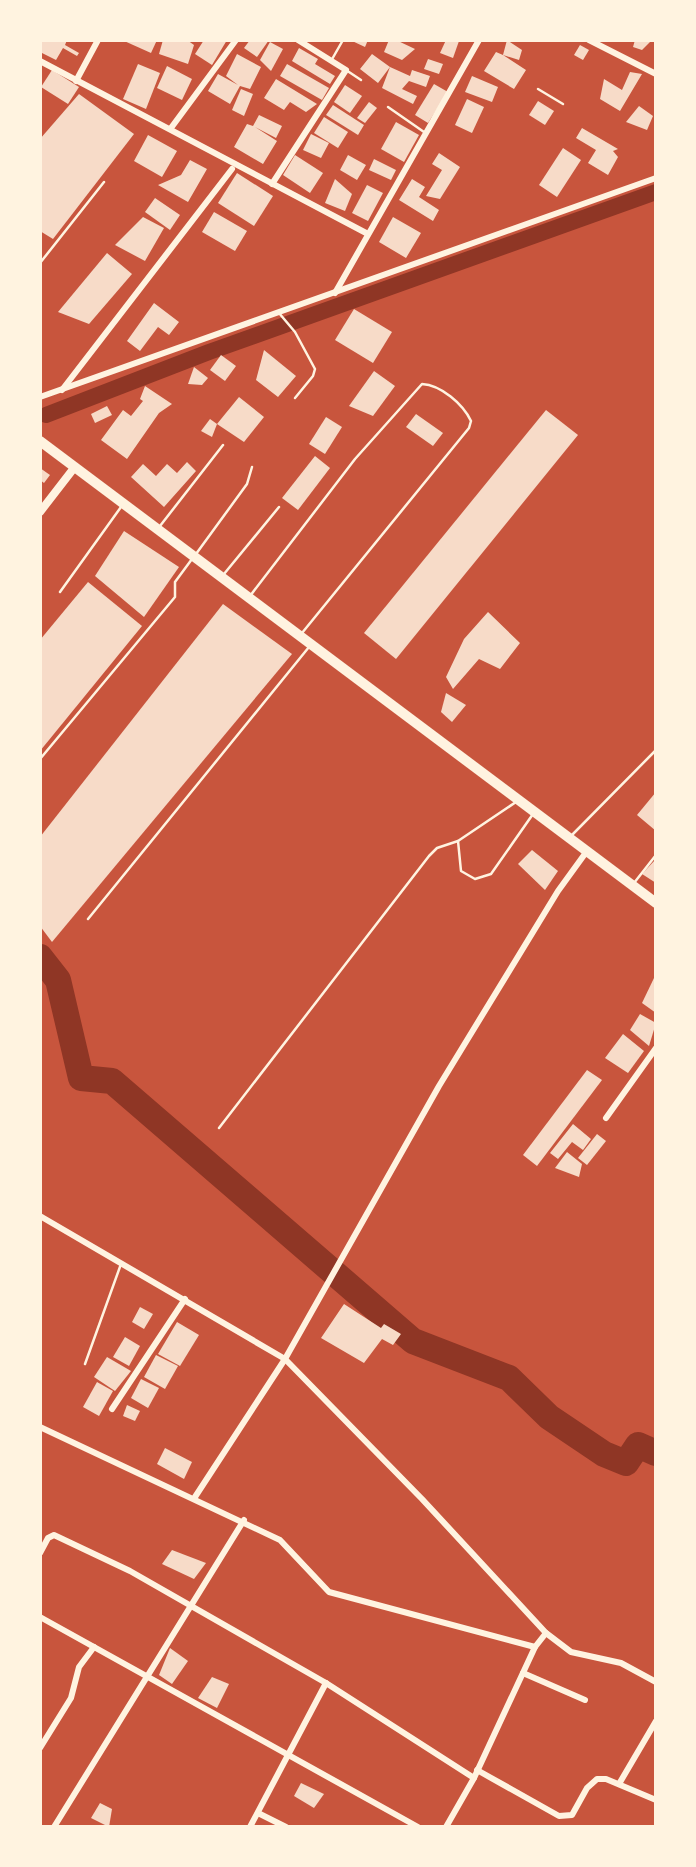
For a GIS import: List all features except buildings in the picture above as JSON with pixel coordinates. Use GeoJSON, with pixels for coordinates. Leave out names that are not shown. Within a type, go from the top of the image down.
{"type":"FeatureCollection","features":[{"type":"Feature","properties":{"kind":"highway"},"geometry":{"type":"LineString","coordinates":[[40,441],[656,903]]}},
{"type":"Feature","properties":{"kind":"street"},"geometry":{"type":"LineString","coordinates":[[76,81],[98,40]]}},
{"type":"Feature","properties":{"kind":"street"},"geometry":{"type":"LineString","coordinates":[[171,128],[236,40]]}},
{"type":"Feature","properties":{"kind":"street"},"geometry":{"type":"LineString","coordinates":[[272,184],[346,70],[298,40]]}},
{"type":"Feature","properties":{"kind":"street"},"geometry":{"type":"LineString","coordinates":[[335,293],[479,40]]}},
{"type":"Feature","properties":{"kind":"street"},"geometry":{"type":"LineString","coordinates":[[589,40],[656,74]]}},
{"type":"Feature","properties":{"kind":"street"},"geometry":{"type":"LineString","coordinates":[[40,61],[369,234]]}},
{"type":"Feature","properties":{"kind":"street"},"geometry":{"type":"LineString","coordinates":[[60,391],[232,169]]}},
{"type":"Feature","properties":{"kind":"street"},"geometry":{"type":"LineString","coordinates":[[40,397],[281,316],[335,293],[656,178]]}},
{"type":"Feature","properties":{"kind":"street"},"geometry":{"type":"LineString","coordinates":[[40,512],[74,468]]}},
{"type":"Feature","properties":{"kind":"street"},"geometry":{"type":"LineString","coordinates":[[195,1497],[285,1359],[327,1281],[516,960],[558,891],[587,851]]}},
{"type":"Feature","properties":{"kind":"street"},"geometry":{"type":"LineString","coordinates":[[606,1118],[656,1048]]}},
{"type":"Feature","properties":{"kind":"street"},"geometry":{"type":"LineString","coordinates":[[40,1216],[122,1261],[285,1359],[422,1499],[546,1633],[571,1652],[621,1663],[656,1682]]}},
{"type":"Feature","properties":{"kind":"street"},"geometry":{"type":"LineString","coordinates":[[112,1409],[185,1299]]}},
{"type":"Feature","properties":{"kind":"street"},"geometry":{"type":"LineString","coordinates":[[40,1427],[244,1520],[280,1540],[295,1552],[329,1592],[535,1647]]}},
{"type":"Feature","properties":{"kind":"street"},"geometry":{"type":"LineString","coordinates":[[54,1827],[244,1520]]}},
{"type":"Feature","properties":{"kind":"street"},"geometry":{"type":"LineString","coordinates":[[40,1553],[50,1536],[60,1537],[130,1571],[326,1683],[474,1778]]}},
{"type":"Feature","properties":{"kind":"street"},"geometry":{"type":"LineString","coordinates":[[40,1617],[418,1827]]}},
{"type":"Feature","properties":{"kind":"street"},"geometry":{"type":"LineString","coordinates":[[446,1827],[474,1778],[535,1647],[546,1633]]}},
{"type":"Feature","properties":{"kind":"street"},"geometry":{"type":"LineString","coordinates":[[40,1748],[71,1698],[79,1667],[94,1647]]}},
{"type":"Feature","properties":{"kind":"street"},"geometry":{"type":"LineString","coordinates":[[523,1674],[585,1700]]}},
{"type":"Feature","properties":{"kind":"street"},"geometry":{"type":"LineString","coordinates":[[250,1827],[326,1683]]}},
{"type":"Feature","properties":{"kind":"street"},"geometry":{"type":"LineString","coordinates":[[619,1784],[656,1721]]}},
{"type":"Feature","properties":{"kind":"street"},"geometry":{"type":"LineString","coordinates":[[477,1770],[548,1812],[565,1817],[575,1812],[594,1780],[602,1778],[656,1800]]}},
{"type":"Feature","properties":{"kind":"street"},"geometry":{"type":"LineString","coordinates":[[258,1812],[286,1827]]}},
{"type":"Feature","properties":{"kind":"lane"},"geometry":{"type":"LineString","coordinates":[[331,61],[343,40]]}},
{"type":"Feature","properties":{"kind":"lane"},"geometry":{"type":"LineString","coordinates":[[346,70],[361,80]]}},
{"type":"Feature","properties":{"kind":"lane"},"geometry":{"type":"LineString","coordinates":[[538,89],[564,104]]}},
{"type":"Feature","properties":{"kind":"lane"},"geometry":{"type":"LineString","coordinates":[[388,107],[427,134]]}},
{"type":"Feature","properties":{"kind":"lane"},"geometry":{"type":"LineString","coordinates":[[40,263],[104,182]]}},
{"type":"Feature","properties":{"kind":"lane"},"geometry":{"type":"LineString","coordinates":[[281,316],[295,332],[315,369],[313,376],[295,398]]}},
{"type":"Feature","properties":{"kind":"lane"},"geometry":{"type":"LineString","coordinates":[[248,597],[355,459],[422,384],[434,385],[468,414],[470,428],[299,635]]}},
{"type":"Feature","properties":{"kind":"lane"},"geometry":{"type":"LineString","coordinates":[[158,529],[223,445]]}},
{"type":"Feature","properties":{"kind":"lane"},"geometry":{"type":"LineString","coordinates":[[40,760],[175,597],[175,582],[247,484],[252,467]]}},
{"type":"Feature","properties":{"kind":"lane"},"geometry":{"type":"LineString","coordinates":[[60,592],[123,504]]}},
{"type":"Feature","properties":{"kind":"lane"},"geometry":{"type":"LineString","coordinates":[[221,577],[279,507]]}},
{"type":"Feature","properties":{"kind":"lane"},"geometry":{"type":"LineString","coordinates":[[88,919],[311,644]]}},
{"type":"Feature","properties":{"kind":"lane"},"geometry":{"type":"LineString","coordinates":[[570,838],[656,750]]}},
{"type":"Feature","properties":{"kind":"lane"},"geometry":{"type":"LineString","coordinates":[[219,1128],[429,856],[437,848],[458,841],[519,800]]}},
{"type":"Feature","properties":{"kind":"lane"},"geometry":{"type":"LineString","coordinates":[[458,841],[461,871],[482,879],[491,874],[535,811]]}},
{"type":"Feature","properties":{"kind":"lane"},"geometry":{"type":"LineString","coordinates":[[632,886],[656,855]]}},
{"type":"Feature","properties":{"kind":"lane"},"geometry":{"type":"LineString","coordinates":[[85,1364],[122,1261]]}},
{"type":"Feature","properties":{"kind":"waterway"},"geometry":{"type":"LineString","coordinates":[[46,415],[209,352],[656,192]]}},
{"type":"Feature","properties":{"kind":"waterway"},"geometry":{"type":"LineString","coordinates":[[40,957],[58,980],[81,1078],[112,1081],[413,1341],[509,1378],[549,1417],[604,1454],[626,1463],[638,1445],[656,1453]]}}]}
